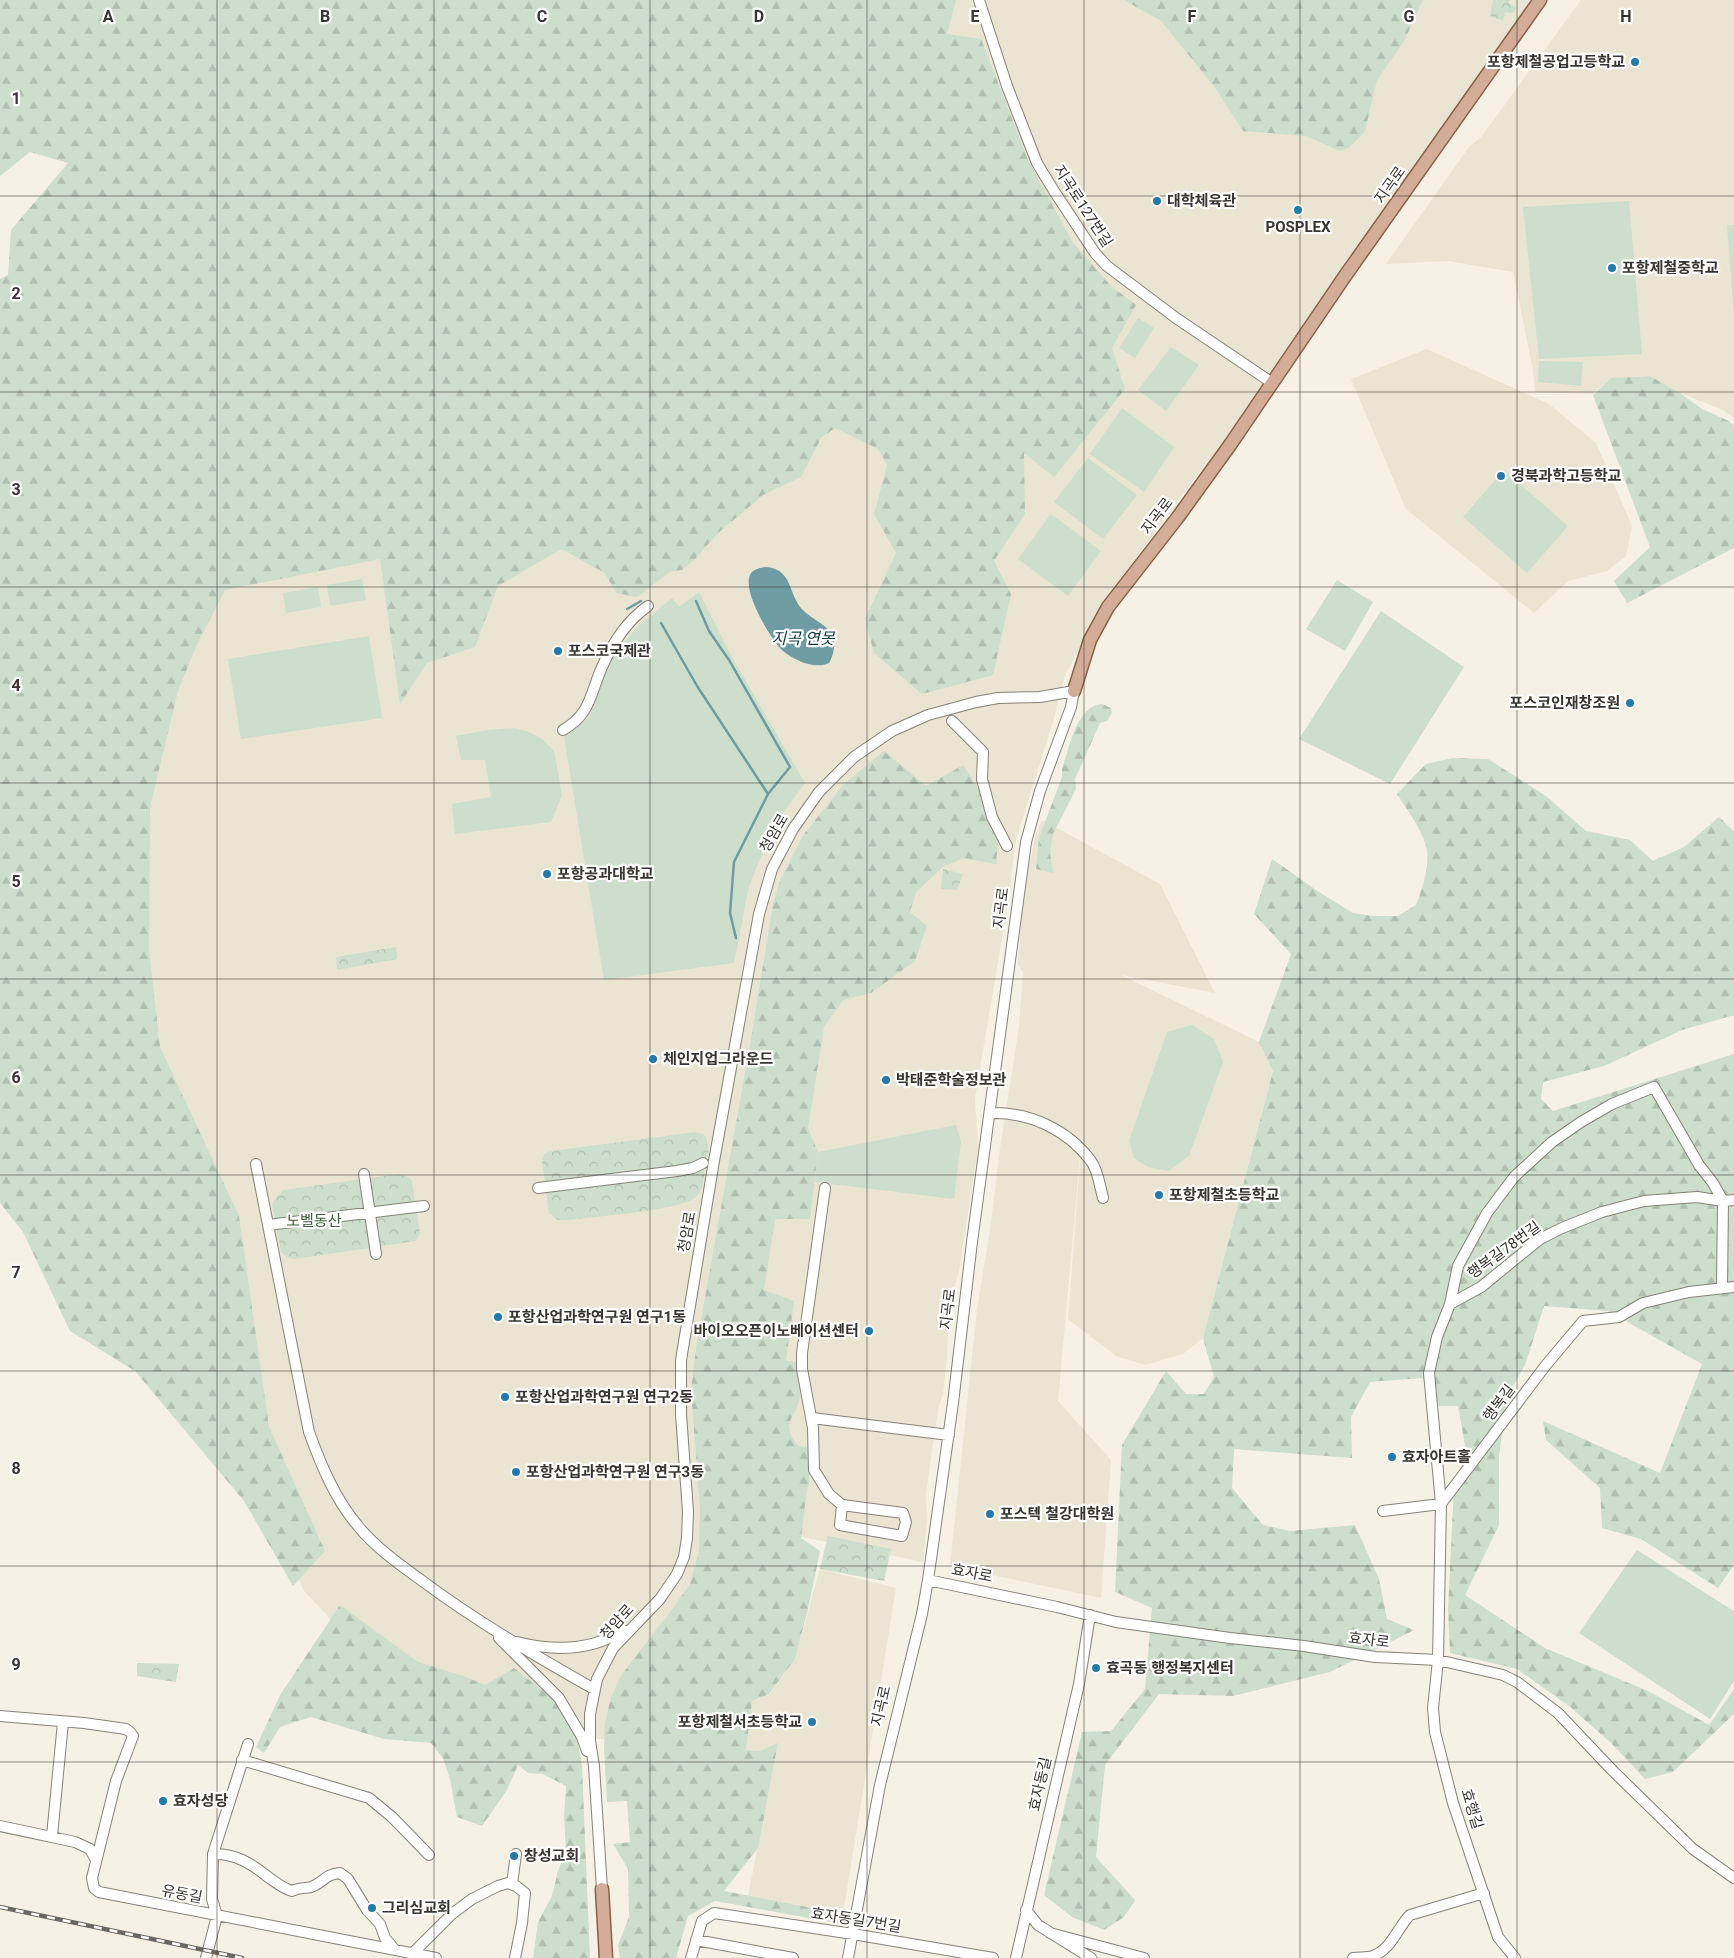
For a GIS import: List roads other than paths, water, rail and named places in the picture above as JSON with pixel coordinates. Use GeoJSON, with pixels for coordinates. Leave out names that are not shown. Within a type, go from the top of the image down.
{"type":"FeatureCollection","features":[{"type":"Feature","properties":{"kind":"main road","name":"지곡로"},"geometry":{"type":"LineString","coordinates":[[1074,691],[1090,640],[1108,607],[1178,517],[1540,0]]}},
{"type":"Feature","properties":{"kind":"main road","name":"청암로"},"geometry":{"type":"LineString","coordinates":[[602,1889],[605,1953]]}},
{"type":"Feature","properties":{"kind":"street","name":"지곡로127번길"},"geometry":{"type":"LineString","coordinates":[[979,0],[1006,86],[1038,163],[1095,253],[1107,266],[1176,318],[1272,382]]}},
{"type":"Feature","properties":{"kind":"street"},"geometry":{"type":"LineString","coordinates":[[563,730],[580,718],[589,703],[598,675],[609,653],[636,614],[648,606]]}},
{"type":"Feature","properties":{"kind":"street","name":"지곡로"},"geometry":{"type":"LineString","coordinates":[[848,1958],[880,1785],[922,1614],[928,1580],[949,1435],[972,1242],[991,1113],[1026,842],[1040,791],[1071,707],[1074,691]]}},
{"type":"Feature","properties":{"kind":"street","name":"청암로"},"geometry":{"type":"LineString","coordinates":[[602,1889],[594,1766],[590,1740],[590,1714],[594,1689],[600,1672],[618,1642],[660,1600],[677,1574],[684,1557],[688,1512],[681,1414],[681,1360],[714,1161],[759,914],[772,869],[793,829],[819,792],[854,757],[892,731],[928,715],[976,702],[998,698],[1040,696],[1074,691]]}},
{"type":"Feature","properties":{"kind":"street"},"geometry":{"type":"LineString","coordinates":[[952,721],[983,752],[982,779],[992,817],[1007,846]]}},
{"type":"Feature","properties":{"kind":"street","name":"행복길78번길"},"geometry":{"type":"LineString","coordinates":[[1441,1504],[1429,1373],[1437,1337],[1450,1304],[1458,1266],[1487,1213],[1514,1177],[1552,1142],[1581,1122],[1612,1104],[1654,1087],[1699,1165],[1713,1183],[1723,1201]]}},
{"type":"Feature","properties":{"kind":"street"},"geometry":{"type":"LineString","coordinates":[[991,1113],[1028,1117],[1062,1132],[1092,1162],[1103,1198]]}},
{"type":"Feature","properties":{"kind":"street"},"geometry":{"type":"LineString","coordinates":[[538,1188],[677,1171],[693,1168],[703,1163]]}},
{"type":"Feature","properties":{"kind":"street"},"geometry":{"type":"LineString","coordinates":[[256,1164],[309,1432],[322,1466],[334,1490],[357,1525],[378,1546],[453,1604],[507,1639],[594,1689]]}},
{"type":"Feature","properties":{"kind":"street"},"geometry":{"type":"LineString","coordinates":[[364,1174],[376,1254]]}},
{"type":"Feature","properties":{"kind":"street"},"geometry":{"type":"LineString","coordinates":[[825,1188],[802,1354],[802,1369],[812,1418],[815,1452],[814,1470],[829,1494],[842,1505],[903,1513],[906,1522],[902,1536],[840,1525],[842,1505]]}},
{"type":"Feature","properties":{"kind":"street","name":"행복길78번길"},"geometry":{"type":"LineString","coordinates":[[1450,1304],[1481,1287],[1540,1239],[1602,1212],[1644,1201],[1696,1198],[1723,1201],[1734,1200]]}},
{"type":"Feature","properties":{"kind":"street"},"geometry":{"type":"LineString","coordinates":[[1722,1288],[1723,1201]]}},
{"type":"Feature","properties":{"kind":"street"},"geometry":{"type":"LineString","coordinates":[[268,1225],[424,1206]]}},
{"type":"Feature","properties":{"kind":"street","name":"행복길"},"geometry":{"type":"LineString","coordinates":[[1441,1504],[1546,1365],[1583,1321],[1618,1318],[1644,1303],[1689,1292],[1734,1288]]}},
{"type":"Feature","properties":{"kind":"street"},"geometry":{"type":"LineString","coordinates":[[812,1418],[949,1435]]}},
{"type":"Feature","properties":{"kind":"street"},"geometry":{"type":"LineString","coordinates":[[1383,1511],[1441,1504],[1438,1660]]}},
{"type":"Feature","properties":{"kind":"street","name":"효자로"},"geometry":{"type":"LineString","coordinates":[[928,1580],[1057,1607],[1116,1622],[1375,1657],[1438,1660],[1486,1670],[1517,1682],[1558,1713],[1613,1771],[1693,1849],[1734,1878]]}},
{"type":"Feature","properties":{"kind":"street"},"geometry":{"type":"LineString","coordinates":[[507,1639],[552,1648],[588,1646],[614,1636],[644,1615]]}},
{"type":"Feature","properties":{"kind":"street","name":"효자동길"},"geometry":{"type":"LineString","coordinates":[[1016,1958],[1079,1684],[1090,1615]]}},
{"type":"Feature","properties":{"kind":"street"},"geometry":{"type":"LineString","coordinates":[[490,1628],[509,1650],[559,1698],[582,1737],[594,1766]]}},
{"type":"Feature","properties":{"kind":"street","name":"효행길"},"geometry":{"type":"LineString","coordinates":[[1438,1660],[1433,1708],[1435,1732],[1453,1803],[1498,1937],[1515,1958]]}},
{"type":"Feature","properties":{"kind":"street"},"geometry":{"type":"LineString","coordinates":[[0,1716],[63,1722],[52,1836]]}},
{"type":"Feature","properties":{"kind":"street","name":"유동길"},"geometry":{"type":"LineString","coordinates":[[63,1722],[121,1729],[130,1732],[134,1736],[116,1781],[96,1860],[92,1883],[99,1892],[436,1958]]}},
{"type":"Feature","properties":{"kind":"street"},"geometry":{"type":"LineString","coordinates":[[206,1958],[217,1916],[212,1899],[213,1854],[248,1744]]}},
{"type":"Feature","properties":{"kind":"street"},"geometry":{"type":"LineString","coordinates":[[242,1760],[369,1798],[392,1817],[429,1855]]}},
{"type":"Feature","properties":{"kind":"street"},"geometry":{"type":"LineString","coordinates":[[0,1826],[52,1836],[86,1846],[94,1854],[96,1860]]}},
{"type":"Feature","properties":{"kind":"street"},"geometry":{"type":"LineString","coordinates":[[213,1854],[236,1857],[247,1862],[278,1885],[292,1892],[300,1887],[308,1888],[330,1874],[340,1873],[348,1879],[367,1910],[380,1924],[385,1938],[395,1950]]}},
{"type":"Feature","properties":{"kind":"street"},"geometry":{"type":"LineString","coordinates":[[512,1884],[516,1854]]}},
{"type":"Feature","properties":{"kind":"street"},"geometry":{"type":"LineString","coordinates":[[414,1953],[461,1905],[498,1886],[512,1884],[525,1894],[525,1904],[514,1958]]}},
{"type":"Feature","properties":{"kind":"street"},"geometry":{"type":"LineString","coordinates":[[1353,1958],[1374,1956],[1394,1939],[1401,1924],[1410,1915],[1484,1894]]}},
{"type":"Feature","properties":{"kind":"street"},"geometry":{"type":"LineString","coordinates":[[1026,1910],[1038,1925],[1091,1958]]}},
{"type":"Feature","properties":{"kind":"street","name":"효자동길7번길"},"geometry":{"type":"LineString","coordinates":[[696,1940],[702,1921],[714,1913],[993,1958]]}},
{"type":"Feature","properties":{"kind":"street"},"geometry":{"type":"LineString","coordinates":[[1050,1933],[1144,1958]]}},
{"type":"Feature","properties":{"kind":"street"},"geometry":{"type":"LineString","coordinates":[[691,1958],[696,1940],[793,1958]]}},
{"type":"Feature","properties":{"kind":"water","name":"지곡 연못"},"geometry":{"type":"Polygon","coordinates":[[[766,567],[781,572],[801,608],[831,632],[834,647],[829,663],[811,665],[799,661],[783,651],[772,637],[759,615],[750,592],[749,582],[753,571],[766,567]]]}},
{"type":"Feature","properties":{"kind":"waterway"},"geometry":{"type":"LineString","coordinates":[[627,609],[641,601]]}},
{"type":"Feature","properties":{"kind":"waterway"},"geometry":{"type":"LineString","coordinates":[[696,601],[709,631],[729,660],[790,767],[768,794],[734,862],[730,913],[736,938]]}},
{"type":"Feature","properties":{"kind":"waterway"},"geometry":{"type":"LineString","coordinates":[[661,623],[697,686],[768,794]]}},
{"type":"Feature","properties":{"kind":"railway"},"geometry":{"type":"LineString","coordinates":[[0,1907],[242,1958]]}},
{"type":"Feature","properties":{"kind":"place","name":"포항제철공업고등학교"},"geometry":{"type":"Point","coordinates":[1635,62]}},
{"type":"Feature","properties":{"kind":"place","name":"대학체육관"},"geometry":{"type":"Point","coordinates":[1157,201]}},
{"type":"Feature","properties":{"kind":"place","name":"POSPLEX"},"geometry":{"type":"Point","coordinates":[1298,210]}},
{"type":"Feature","properties":{"kind":"place","name":"포항제철중학교"},"geometry":{"type":"Point","coordinates":[1612,268]}},
{"type":"Feature","properties":{"kind":"place","name":"경북과학고등학교"},"geometry":{"type":"Point","coordinates":[1501,476]}},
{"type":"Feature","properties":{"kind":"place","name":"포스코국제관"},"geometry":{"type":"Point","coordinates":[558,651]}},
{"type":"Feature","properties":{"kind":"place","name":"포스코인재창조원"},"geometry":{"type":"Point","coordinates":[1630,703]}},
{"type":"Feature","properties":{"kind":"place","name":"포항공과대학교"},"geometry":{"type":"Point","coordinates":[547,874]}},
{"type":"Feature","properties":{"kind":"place","name":"체인지업그라운드"},"geometry":{"type":"Point","coordinates":[653,1059]}},
{"type":"Feature","properties":{"kind":"place","name":"박태준학술정보관"},"geometry":{"type":"Point","coordinates":[886,1080]}},
{"type":"Feature","properties":{"kind":"place","name":"포항제철초등학교"},"geometry":{"type":"Point","coordinates":[1159,1195]}},
{"type":"Feature","properties":{"kind":"place","name":"포항산업과학연구원 연구1동"},"geometry":{"type":"Point","coordinates":[498,1317]}},
{"type":"Feature","properties":{"kind":"place","name":"바이오오픈이노베이션센터"},"geometry":{"type":"Point","coordinates":[869,1331]}},
{"type":"Feature","properties":{"kind":"place","name":"포항산업과학연구원 연구2동"},"geometry":{"type":"Point","coordinates":[505,1397]}},
{"type":"Feature","properties":{"kind":"place","name":"효자아트홀"},"geometry":{"type":"Point","coordinates":[1392,1457]}},
{"type":"Feature","properties":{"kind":"place","name":"포항산업과학연구원 연구3동"},"geometry":{"type":"Point","coordinates":[516,1472]}},
{"type":"Feature","properties":{"kind":"place","name":"포스텍 철강대학원"},"geometry":{"type":"Point","coordinates":[990,1514]}},
{"type":"Feature","properties":{"kind":"place","name":"효곡동 행정복지센터"},"geometry":{"type":"Point","coordinates":[1096,1668]}},
{"type":"Feature","properties":{"kind":"place","name":"포항제철서초등학교"},"geometry":{"type":"Point","coordinates":[812,1722]}},
{"type":"Feature","properties":{"kind":"place","name":"효자성당"},"geometry":{"type":"Point","coordinates":[163,1801]}},
{"type":"Feature","properties":{"kind":"place","name":"창성교회"},"geometry":{"type":"Point","coordinates":[514,1856]}},
{"type":"Feature","properties":{"kind":"place","name":"그리심교회"},"geometry":{"type":"Point","coordinates":[372,1908]}},
{"type":"Feature","properties":{"kind":"park label","name":"노벨동산"},"geometry":{"type":"Point","coordinates":[314,1221]}}]}
